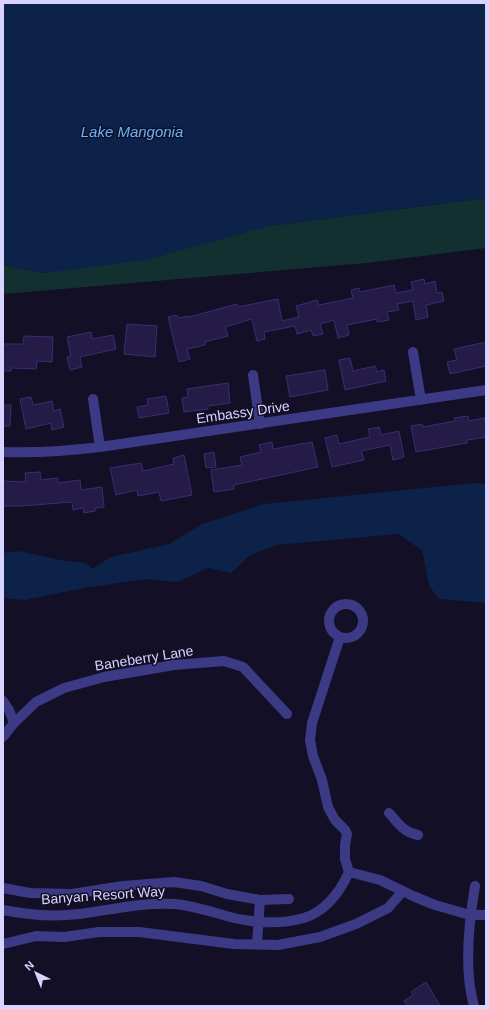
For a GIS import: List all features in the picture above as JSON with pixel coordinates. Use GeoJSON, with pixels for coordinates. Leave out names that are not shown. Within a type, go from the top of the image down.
{"type":"FeatureCollection","features":[{"type":"Feature","properties":{"kind":"street"},"geometry":{"type":"LineString","coordinates":[[413,352],[421,400]]}},
{"type":"Feature","properties":{"kind":"street"},"geometry":{"type":"LineString","coordinates":[[253,376],[260,424]]}},
{"type":"Feature","properties":{"kind":"street","name":"Embassy Drive"},"geometry":{"type":"LineString","coordinates":[[3,452],[28,453],[68,451],[100,447],[486,390]]}},
{"type":"Feature","properties":{"kind":"street"},"geometry":{"type":"LineString","coordinates":[[93,399],[100,447]]}},
{"type":"Feature","properties":{"kind":"street"},"geometry":{"type":"LineString","coordinates":[[340,637],[312,722],[310,740],[313,756],[322,780],[328,807],[335,820],[347,834],[344,859],[349,872],[380,880],[435,905],[470,914],[486,915]]}},
{"type":"Feature","properties":{"kind":"street","name":"Baneberry Lane"},"geometry":{"type":"LineString","coordinates":[[3,737],[14,723],[36,702],[64,688],[104,677],[166,666],[224,661],[243,667],[287,714]]}},
{"type":"Feature","properties":{"kind":"street"},"geometry":{"type":"LineString","coordinates":[[3,701],[9,710],[14,723]]}},
{"type":"Feature","properties":{"kind":"street"},"geometry":{"type":"LineString","coordinates":[[389,813],[403,830],[408,833],[418,835]]}},
{"type":"Feature","properties":{"kind":"street","name":"Banyan Resort Way"},"geometry":{"type":"LineString","coordinates":[[3,910],[37,915],[64,915],[89,913],[131,906],[174,904],[196,907],[237,918],[258,921],[295,920],[314,913],[322,908],[341,888],[349,872]]}},
{"type":"Feature","properties":{"kind":"street"},"geometry":{"type":"LineString","coordinates":[[3,888],[30,893],[72,894],[123,886],[174,882],[201,886],[227,894],[260,900],[289,899]]}},
{"type":"Feature","properties":{"kind":"street"},"geometry":{"type":"LineString","coordinates":[[474,1006],[468,971],[470,914],[475,886]]}},
{"type":"Feature","properties":{"kind":"street"},"geometry":{"type":"LineString","coordinates":[[3,944],[36,936],[64,936],[99,932],[132,932],[181,936],[234,944],[278,945],[320,937],[356,924],[388,908],[403,891]]}},
{"type":"Feature","properties":{"kind":"street"},"geometry":{"type":"LineString","coordinates":[[257,944],[260,900]]}},
{"type":"Feature","properties":{"kind":"green space"},"geometry":{"type":"Polygon","coordinates":[[[486,198],[486,248],[367,263],[3,294],[3,265],[45,273],[269,226],[486,198]]]}},
{"type":"Feature","properties":{"kind":"water","name":"Lake Mangonia"},"geometry":{"type":"Polygon","coordinates":[[[3,3],[486,3],[486,198],[270,226],[146,260],[45,273],[3,265],[3,3]]]}},
{"type":"Feature","properties":{"kind":"water"},"geometry":{"type":"Polygon","coordinates":[[[474,483],[486,484],[486,603],[439,599],[429,586],[422,550],[398,534],[277,545],[249,556],[231,573],[208,568],[177,582],[147,579],[84,588],[25,600],[3,598],[3,553],[19,551],[61,560],[86,563],[92,569],[111,557],[169,544],[202,524],[264,504],[474,483]]]}},
{"type":"Feature","properties":{"kind":"building"},"geometry":{"type":"Polygon","coordinates":[[[424,279],[425,284],[435,281],[437,293],[442,292],[444,301],[426,305],[428,317],[416,320],[413,301],[397,304],[399,310],[387,312],[389,320],[377,322],[377,319],[347,325],[349,335],[338,338],[334,320],[320,324],[323,334],[313,336],[311,330],[297,334],[295,326],[264,332],[265,339],[257,341],[252,319],[225,327],[228,336],[205,342],[205,345],[187,349],[190,359],[179,362],[168,317],[177,315],[178,318],[189,317],[237,304],[238,307],[278,299],[282,321],[299,317],[296,306],[317,300],[319,305],[353,298],[351,290],[359,288],[360,292],[394,285],[396,293],[413,290],[411,282],[424,279]]]}},
{"type":"Feature","properties":{"kind":"building"},"geometry":{"type":"Polygon","coordinates":[[[127,324],[157,326],[155,357],[124,354],[127,324]]]}},
{"type":"Feature","properties":{"kind":"building"},"geometry":{"type":"Polygon","coordinates":[[[91,332],[92,339],[113,335],[116,349],[80,357],[82,367],[70,370],[67,357],[71,356],[67,337],[91,332]]]}},
{"type":"Feature","properties":{"kind":"building"},"geometry":{"type":"Polygon","coordinates":[[[24,336],[53,337],[52,362],[37,361],[36,369],[11,368],[11,371],[3,371],[3,344],[23,344],[24,336]]]}},
{"type":"Feature","properties":{"kind":"building"},"geometry":{"type":"Polygon","coordinates":[[[486,342],[486,366],[450,374],[447,362],[457,360],[454,349],[486,342]]]}},
{"type":"Feature","properties":{"kind":"building"},"geometry":{"type":"Polygon","coordinates":[[[350,358],[353,371],[375,366],[377,372],[384,370],[386,381],[345,390],[339,360],[350,358]]]}},
{"type":"Feature","properties":{"kind":"building"},"geometry":{"type":"Polygon","coordinates":[[[325,370],[328,390],[290,397],[286,376],[325,370]]]}},
{"type":"Feature","properties":{"kind":"building"},"geometry":{"type":"Polygon","coordinates":[[[228,383],[230,403],[208,406],[208,409],[184,412],[182,398],[188,397],[187,389],[228,383]]]}},
{"type":"Feature","properties":{"kind":"building"},"geometry":{"type":"Polygon","coordinates":[[[166,396],[169,413],[139,418],[137,407],[148,405],[147,399],[166,396]]]}},
{"type":"Feature","properties":{"kind":"building"},"geometry":{"type":"Polygon","coordinates":[[[31,397],[33,405],[52,401],[54,411],[60,409],[64,427],[52,430],[51,423],[26,429],[20,399],[31,397]]]}},
{"type":"Feature","properties":{"kind":"building"},"geometry":{"type":"Polygon","coordinates":[[[3,405],[11,405],[10,426],[3,426],[3,405]]]}},
{"type":"Feature","properties":{"kind":"building"},"geometry":{"type":"Polygon","coordinates":[[[468,416],[469,421],[484,418],[486,425],[486,437],[467,440],[467,443],[416,452],[411,426],[422,424],[423,427],[455,421],[454,418],[468,416]]]}},
{"type":"Feature","properties":{"kind":"building"},"geometry":{"type":"Polygon","coordinates":[[[379,427],[381,435],[399,431],[404,457],[393,460],[390,445],[361,451],[364,460],[332,467],[325,438],[337,435],[339,444],[370,437],[368,429],[379,427]]]}},
{"type":"Feature","properties":{"kind":"building"},"geometry":{"type":"Polygon","coordinates":[[[272,442],[273,449],[312,442],[318,467],[234,485],[234,489],[214,492],[211,470],[242,465],[240,457],[261,452],[259,445],[272,442]]]}},
{"type":"Feature","properties":{"kind":"building"},"geometry":{"type":"Polygon","coordinates":[[[214,452],[216,467],[206,468],[204,454],[214,452]]]}},
{"type":"Feature","properties":{"kind":"building"},"geometry":{"type":"Polygon","coordinates":[[[184,455],[192,495],[161,501],[159,492],[138,496],[137,490],[116,495],[110,468],[141,463],[143,471],[174,464],[173,458],[184,455]]]}},
{"type":"Feature","properties":{"kind":"building"},"geometry":{"type":"Polygon","coordinates":[[[40,472],[41,480],[58,478],[58,483],[80,480],[81,490],[102,487],[104,507],[95,508],[95,511],[84,513],[83,508],[73,510],[72,502],[3,506],[3,481],[26,482],[25,473],[40,472]]]}},
{"type":"Feature","properties":{"kind":"building"},"geometry":{"type":"Polygon","coordinates":[[[426,982],[440,1006],[408,1006],[404,1001],[413,995],[411,992],[426,982]]]}}]}
